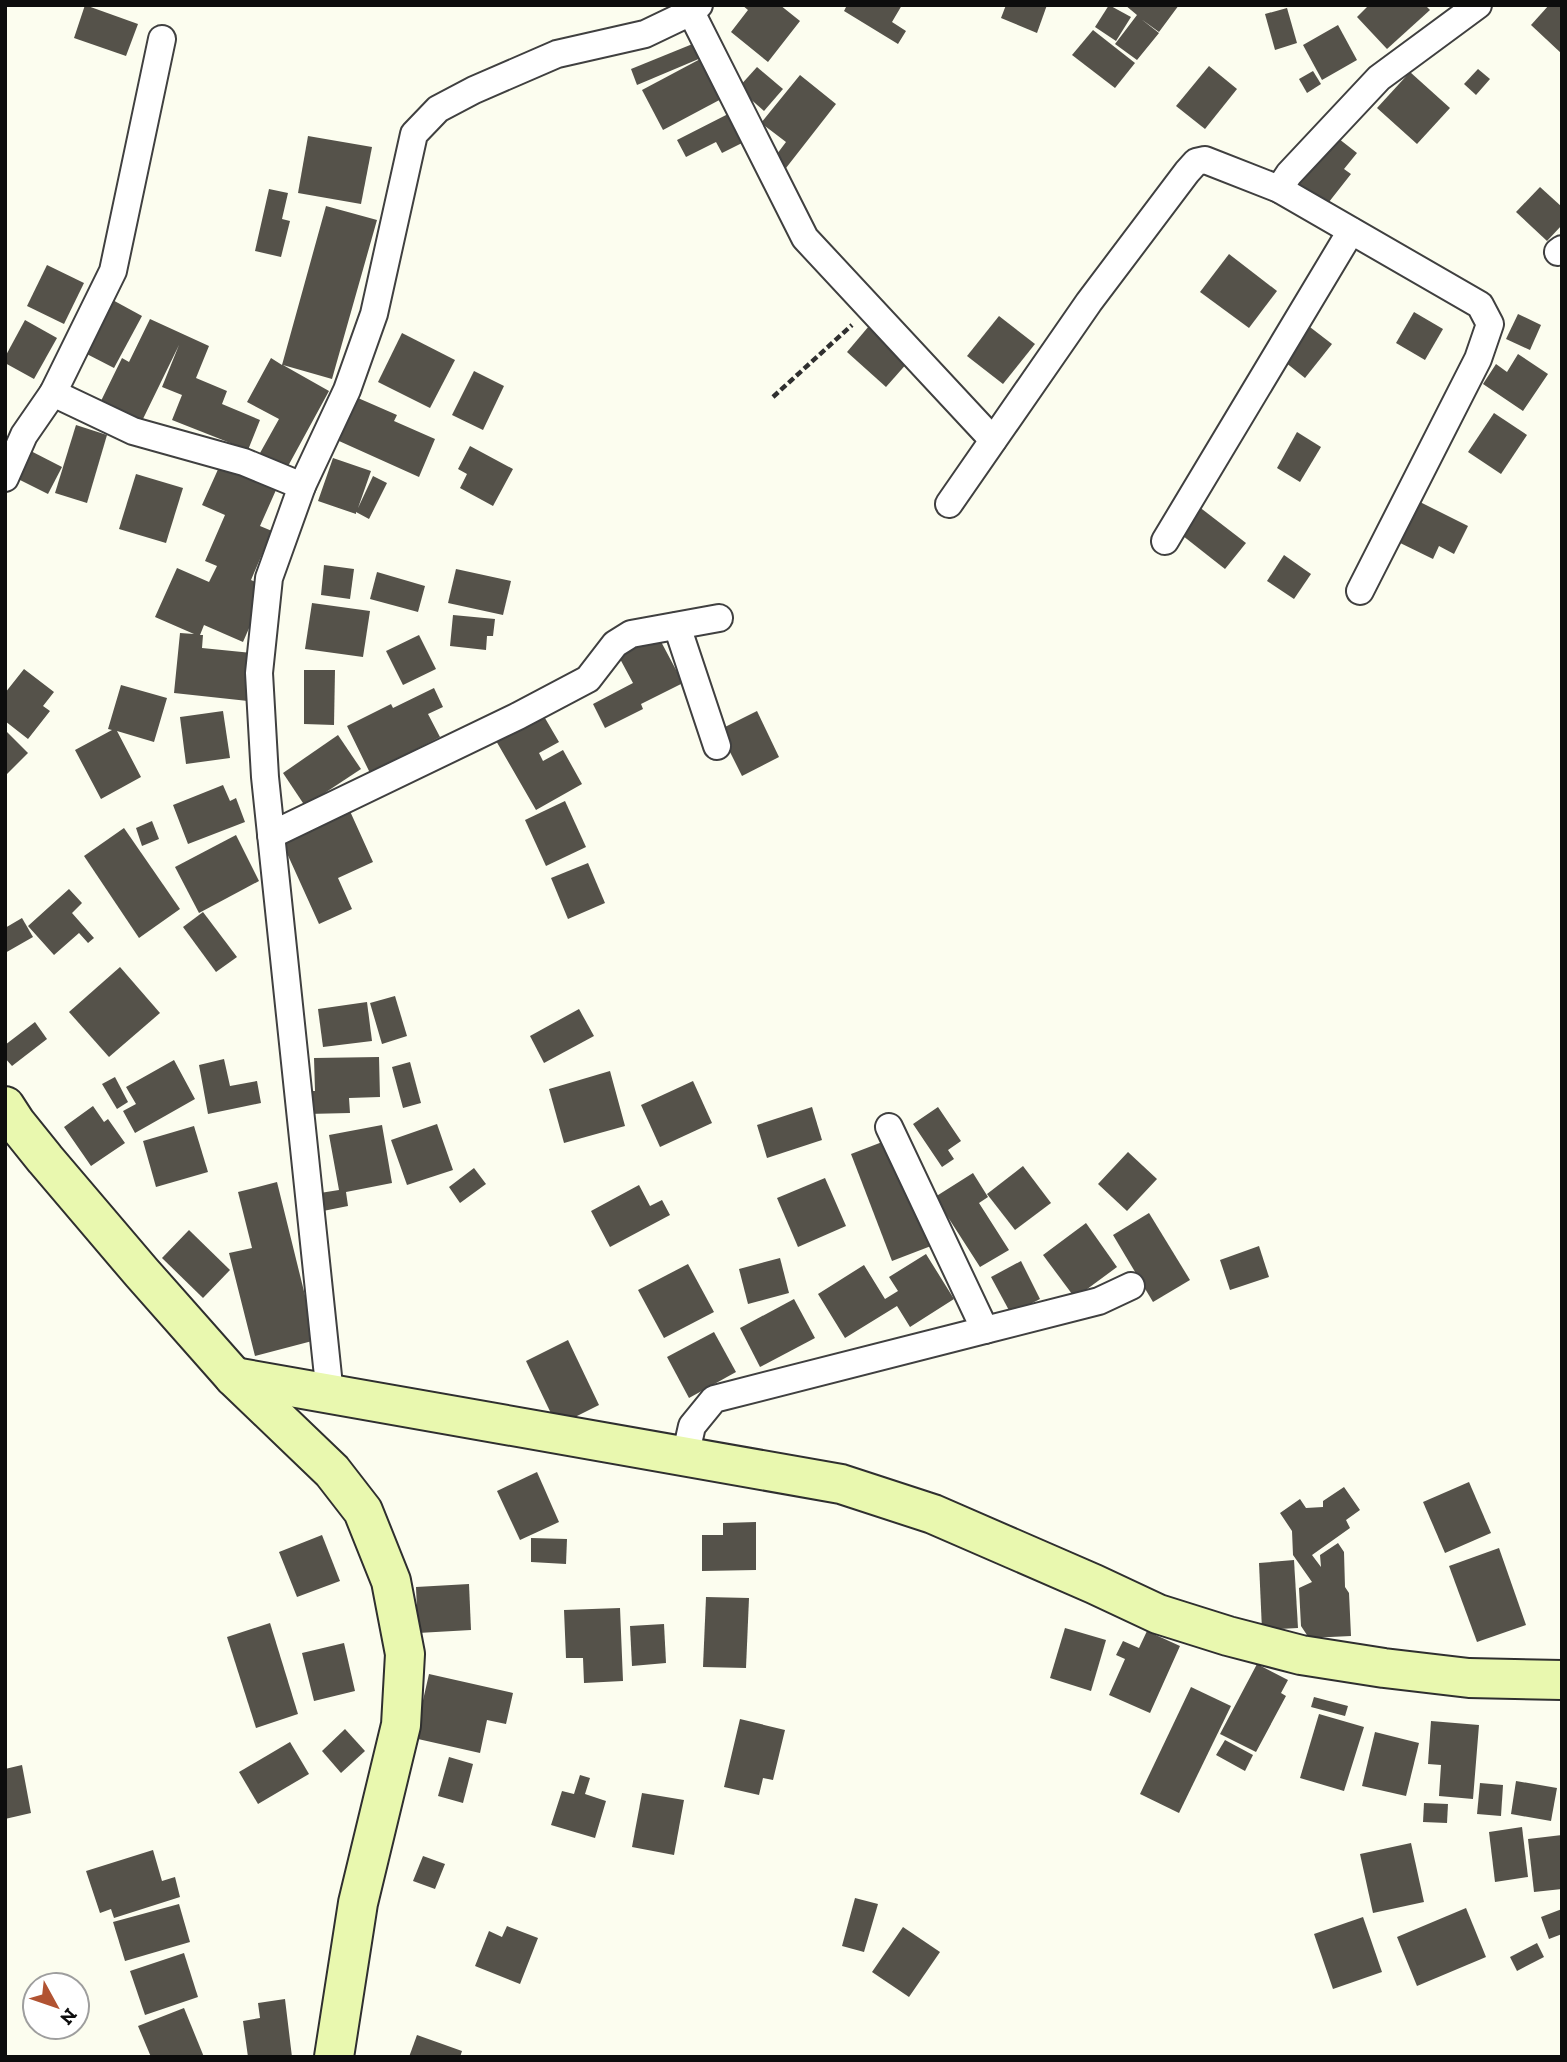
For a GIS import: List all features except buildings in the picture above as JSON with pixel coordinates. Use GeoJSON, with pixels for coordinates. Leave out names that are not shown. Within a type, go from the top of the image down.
{"type":"FeatureCollection","features":[{"type":"Feature","properties":{"kind":"main road"},"geometry":{"type":"LineString","coordinates":[[5,1106],[16,1124],[54,1169],[234,1377],[332,1471],[363,1511],[391,1581],[405,1654],[401,1725],[358,1903],[334,2057]]}},
{"type":"Feature","properties":{"kind":"main road"},"geometry":{"type":"LineString","coordinates":[[234,1377],[841,1484],[933,1514],[1158,1614],[1228,1636],[1301,1654],[1384,1668],[1469,1678],[1562,1680]]}},
{"type":"Feature","properties":{"kind":"street"},"geometry":{"type":"LineString","coordinates":[[1279,189],[1289,174],[1379,78],[1478,5]]}},
{"type":"Feature","properties":{"kind":"street"},"geometry":{"type":"LineString","coordinates":[[330,1395],[265,777],[259,673],[269,578],[302,486],[347,390],[373,314],[414,134],[438,109],[474,90],[557,54],[645,34],[695,9],[805,238],[993,440]]}},
{"type":"Feature","properties":{"kind":"street"},"geometry":{"type":"LineString","coordinates":[[5,478],[24,435],[53,393],[113,271],[162,38]]}},
{"type":"Feature","properties":{"kind":"street"},"geometry":{"type":"LineString","coordinates":[[949,504],[1089,302],[1196,162],[1205,160],[1279,189],[1351,230],[1480,305],[1490,324],[1478,359],[1360,591]]}},
{"type":"Feature","properties":{"kind":"street"},"geometry":{"type":"LineString","coordinates":[[1165,541],[1351,230]]}},
{"type":"Feature","properties":{"kind":"street"},"geometry":{"type":"LineString","coordinates":[[53,393],[133,431],[244,462],[302,486]]}},
{"type":"Feature","properties":{"kind":"street"},"geometry":{"type":"LineString","coordinates":[[271,835],[588,679],[615,645],[631,634],[719,618]]}},
{"type":"Feature","properties":{"kind":"street"},"geometry":{"type":"LineString","coordinates":[[677,626],[717,746]]}},
{"type":"Feature","properties":{"kind":"street"},"geometry":{"type":"LineString","coordinates":[[889,1127],[985,1331]]}},
{"type":"Feature","properties":{"kind":"street"},"geometry":{"type":"LineString","coordinates":[[685,1457],[692,1426],[715,1399],[1099,1301],[1131,1286]]}},
{"type":"Feature","properties":{"kind":"path"},"geometry":{"type":"LineString","coordinates":[[774,397],[871,309]]}}]}
